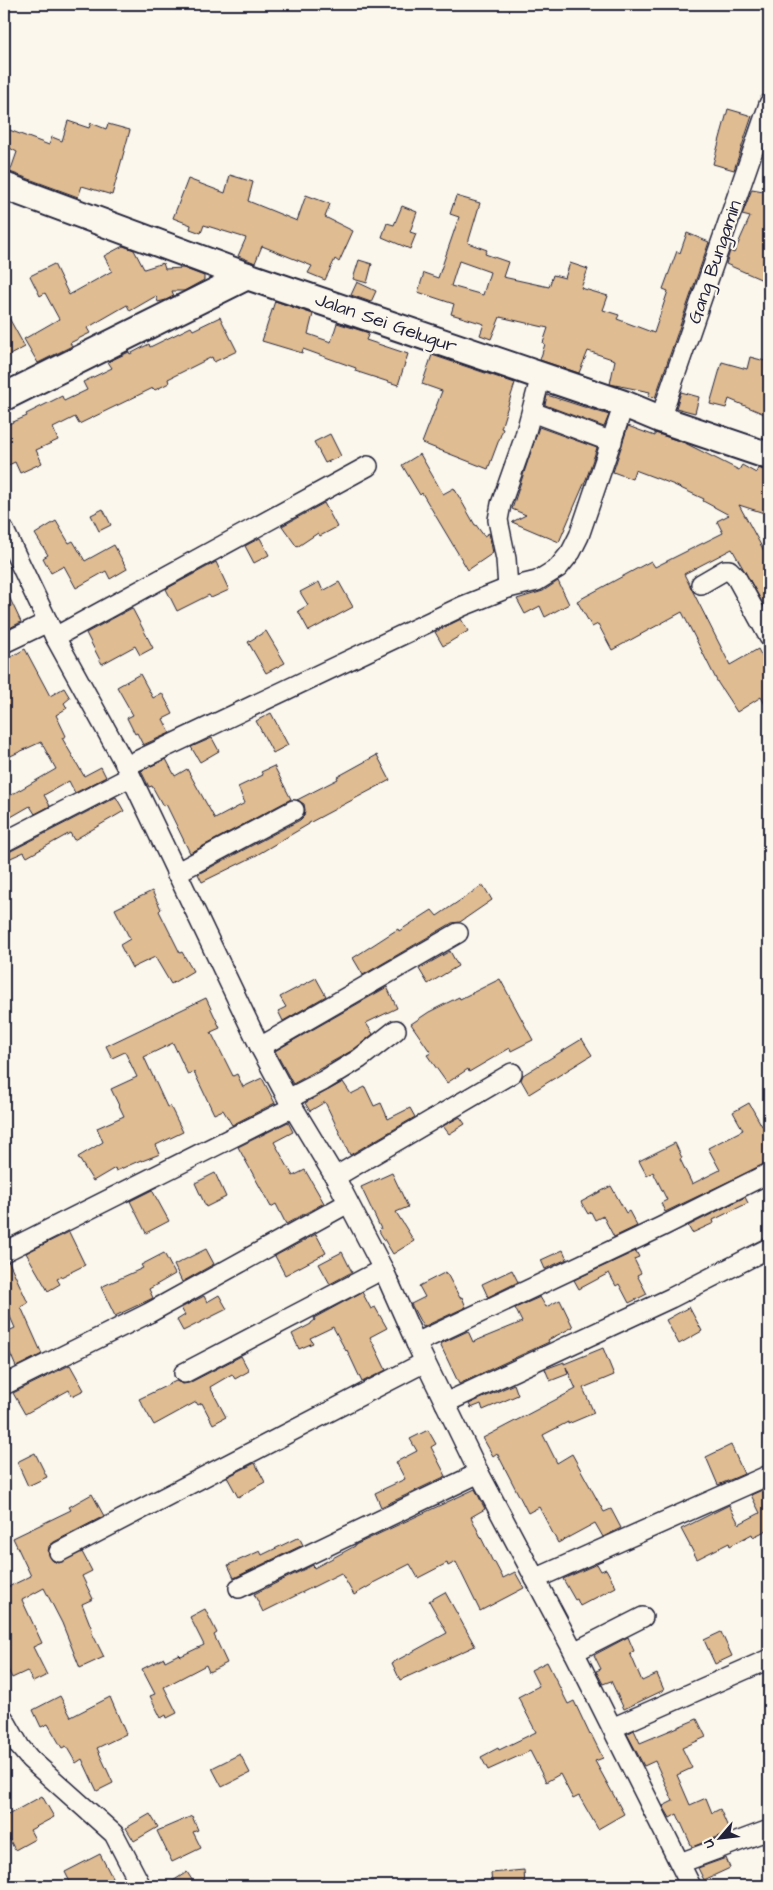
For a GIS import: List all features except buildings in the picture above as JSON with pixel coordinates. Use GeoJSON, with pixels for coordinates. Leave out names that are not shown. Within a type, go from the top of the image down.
{"type":"FeatureCollection","features":[{"type":"Feature","properties":{"kind":"main road","name":"Jalan Sei Gelugur"},"geometry":{"type":"LineString","coordinates":[[4,186],[247,276],[624,404],[660,419],[769,456]]}},
{"type":"Feature","properties":{"kind":"main road"},"geometry":{"type":"LineString","coordinates":[[4,397],[247,276]]}},
{"type":"Feature","properties":{"kind":"street","name":"Gang Bungamin"},"geometry":{"type":"LineString","coordinates":[[660,419],[769,104]]}},
{"type":"Feature","properties":{"kind":"street"},"geometry":{"type":"LineString","coordinates":[[508,588],[506,559],[498,520],[501,504],[532,412],[541,376]]}},
{"type":"Feature","properties":{"kind":"street"},"geometry":{"type":"LineString","coordinates":[[4,842],[128,771],[463,606],[508,588],[538,581],[558,568],[571,552],[579,536],[624,404]]}},
{"type":"Feature","properties":{"kind":"street"},"geometry":{"type":"LineString","coordinates":[[532,412],[612,442]]}},
{"type":"Feature","properties":{"kind":"street"},"geometry":{"type":"LineString","coordinates":[[4,643],[51,630],[368,466]]}},
{"type":"Feature","properties":{"kind":"street"},"geometry":{"type":"LineString","coordinates":[[4,530],[51,630],[128,771],[260,1047],[290,1103],[335,1177],[383,1269],[416,1343],[479,1473],[574,1652],[691,1886]]}},
{"type":"Feature","properties":{"kind":"street"},"geometry":{"type":"LineString","coordinates":[[701,584],[725,570],[729,570],[736,577],[769,637]]}},
{"type":"Feature","properties":{"kind":"street"},"geometry":{"type":"LineString","coordinates":[[176,873],[294,810]]}},
{"type":"Feature","properties":{"kind":"street"},"geometry":{"type":"LineString","coordinates":[[260,1047],[458,933]]}},
{"type":"Feature","properties":{"kind":"street"},"geometry":{"type":"LineString","coordinates":[[4,1252],[290,1103],[359,1059],[396,1030]]}},
{"type":"Feature","properties":{"kind":"street"},"geometry":{"type":"LineString","coordinates":[[335,1177],[512,1073]]}},
{"type":"Feature","properties":{"kind":"street"},"geometry":{"type":"LineString","coordinates":[[416,1343],[661,1227],[769,1173]]}},
{"type":"Feature","properties":{"kind":"street"},"geometry":{"type":"LineString","coordinates":[[4,1385],[149,1313],[348,1203]]}},
{"type":"Feature","properties":{"kind":"street"},"geometry":{"type":"LineString","coordinates":[[445,1402],[671,1298],[769,1248]]}},
{"type":"Feature","properties":{"kind":"street"},"geometry":{"type":"LineString","coordinates":[[184,1373],[383,1269]]}},
{"type":"Feature","properties":{"kind":"street"},"geometry":{"type":"LineString","coordinates":[[59,1552],[425,1362]]}},
{"type":"Feature","properties":{"kind":"street"},"geometry":{"type":"LineString","coordinates":[[239,1588],[479,1473]]}},
{"type":"Feature","properties":{"kind":"street"},"geometry":{"type":"LineString","coordinates":[[535,1579],[769,1475]]}},
{"type":"Feature","properties":{"kind":"street"},"geometry":{"type":"LineString","coordinates":[[574,1652],[643,1617]]}},
{"type":"Feature","properties":{"kind":"street"},"geometry":{"type":"LineString","coordinates":[[612,1728],[769,1659]]}},
{"type":"Feature","properties":{"kind":"street"},"geometry":{"type":"LineString","coordinates":[[4,1722],[30,1759],[114,1834],[141,1886]]}},
{"type":"Feature","properties":{"kind":"street"},"geometry":{"type":"LineString","coordinates":[[680,1864],[769,1830]]}}]}
